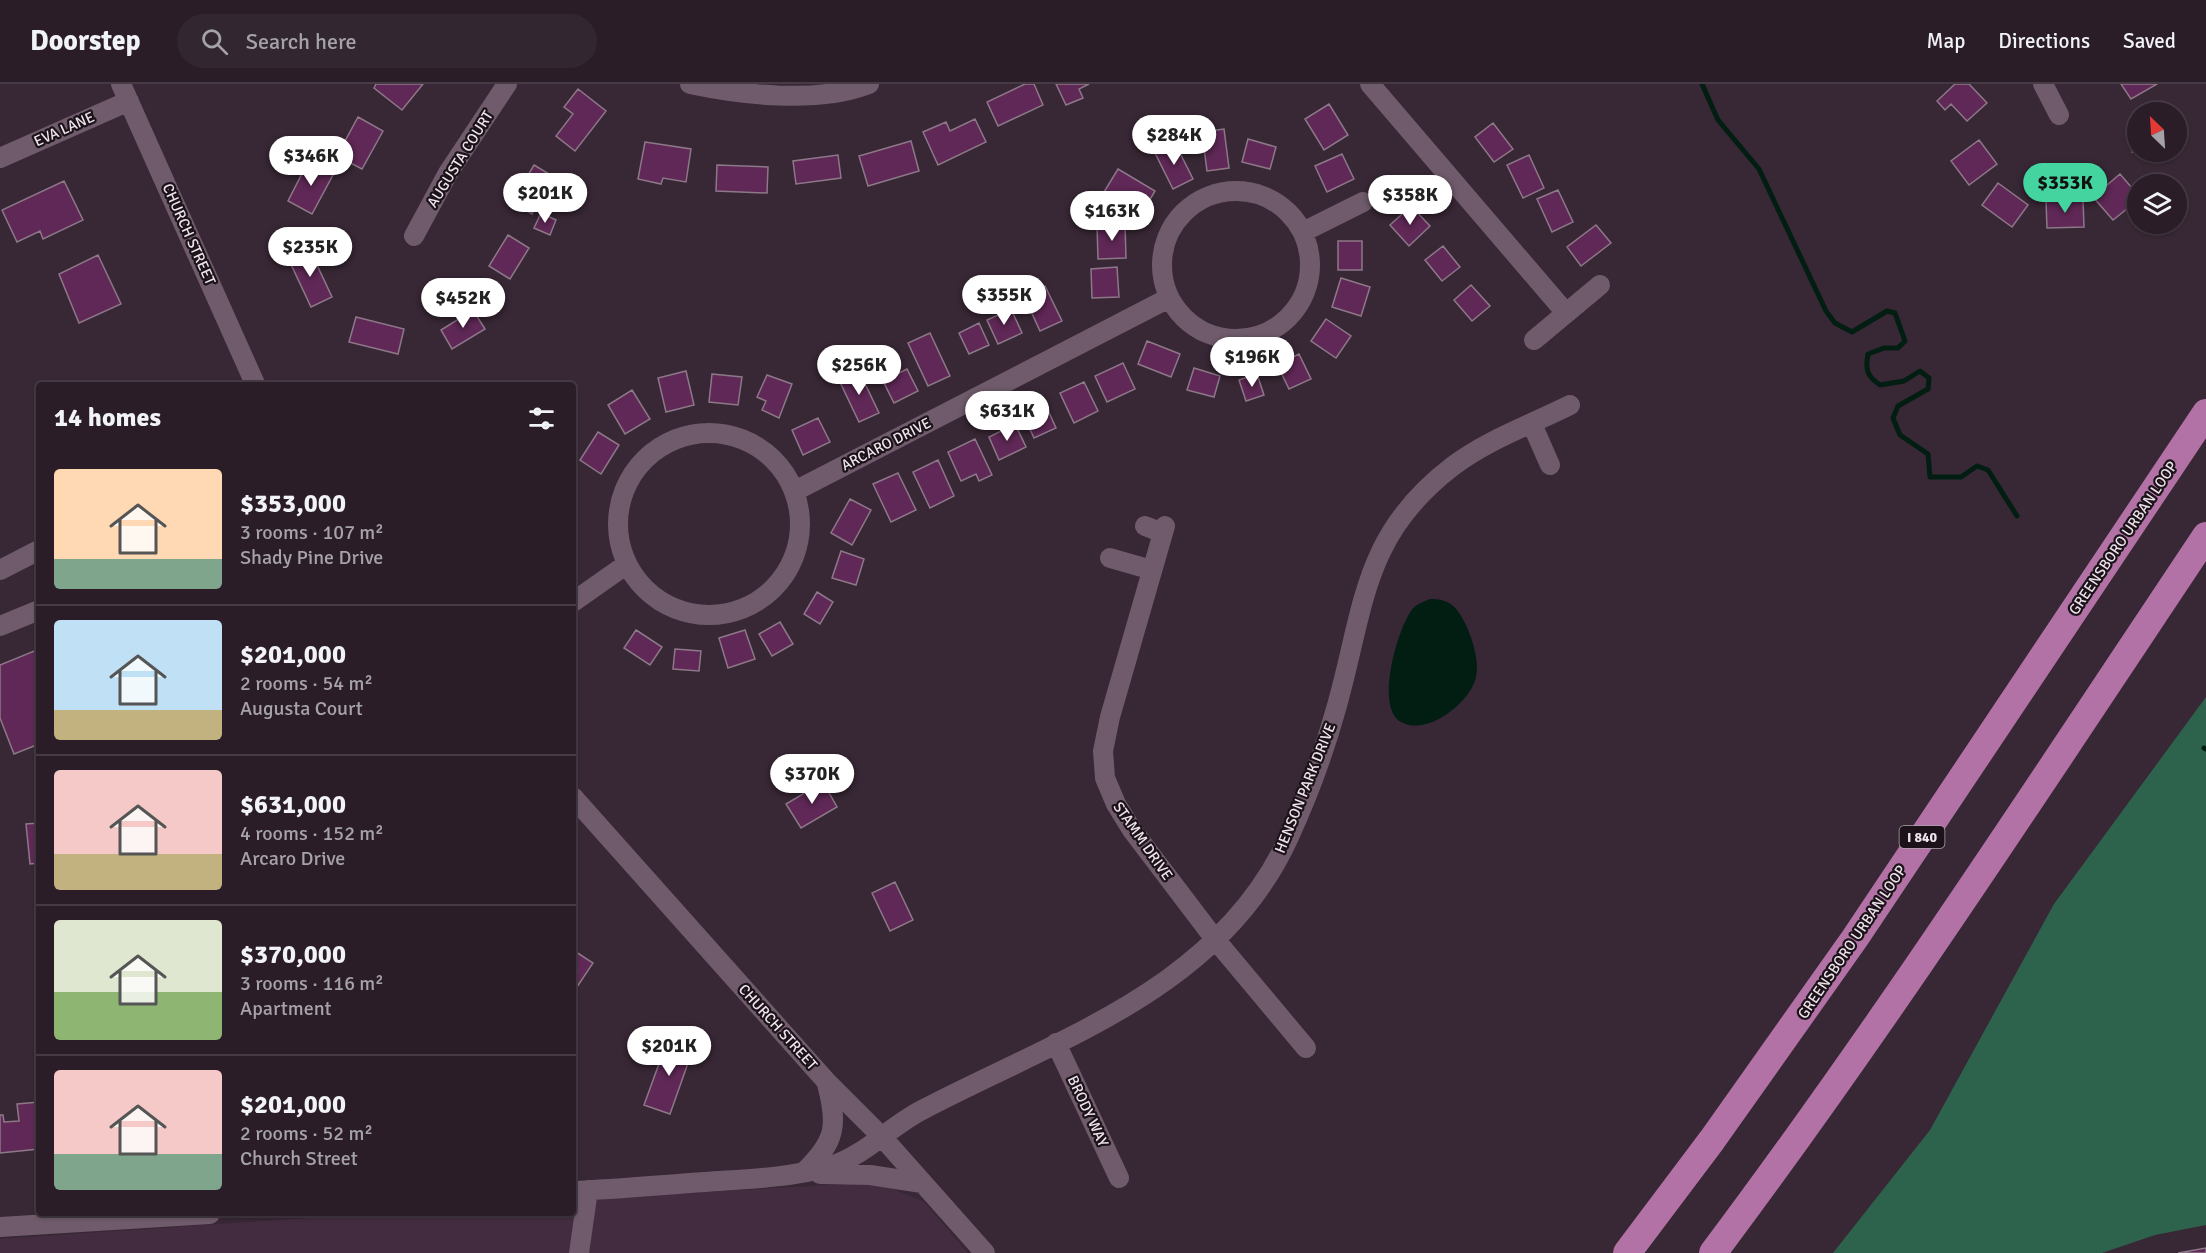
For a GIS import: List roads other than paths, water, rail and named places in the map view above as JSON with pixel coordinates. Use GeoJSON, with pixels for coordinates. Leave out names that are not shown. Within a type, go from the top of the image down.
{"type":"FeatureCollection","features":[{"type":"Feature","properties":{"kind":"highway","name":"GREENSBORO URBAN LOOP"},"geometry":{"type":"LineString","coordinates":[[1627,1253],[1712,1140],[1836,966],[2206,413]]}},
{"type":"Feature","properties":{"kind":"highway"},"geometry":{"type":"LineString","coordinates":[[1713,1253],[1821,1106],[1912,976],[2206,536]]}},
{"type":"Feature","properties":{"kind":"street","name":"AUGUSTA COURT"},"geometry":{"type":"LineString","coordinates":[[414,236],[448,173],[507,84]]}},
{"type":"Feature","properties":{"kind":"street"},"geometry":{"type":"LineString","coordinates":[[690,84],[790,90],[856,89],[868,84]]}},
{"type":"Feature","properties":{"kind":"street"},"geometry":{"type":"LineString","coordinates":[[1370,84],[1566,313]]}},
{"type":"Feature","properties":{"kind":"street"},"geometry":{"type":"LineString","coordinates":[[2043,84],[2059,115]]}},
{"type":"Feature","properties":{"kind":"street","name":"EVA LANE"},"geometry":{"type":"LineString","coordinates":[[0,158],[125,93]]}},
{"type":"Feature","properties":{"kind":"street","name":"CHURCH STREET"},"geometry":{"type":"LineString","coordinates":[[125,93],[254,382]]}},
{"type":"Feature","properties":{"kind":"street"},"geometry":{"type":"LineString","coordinates":[[1231,191],[1260,194],[1285,209],[1303,232],[1311,260],[1307,289],[1292,314],[1269,332],[1241,339],[1212,336],[1187,321],[1169,298],[1161,270],[1165,241],[1180,216],[1203,198],[1231,191]]}},
{"type":"Feature","properties":{"kind":"street"},"geometry":{"type":"LineString","coordinates":[[1303,232],[1363,202]]}},
{"type":"Feature","properties":{"kind":"street"},"geometry":{"type":"LineString","coordinates":[[1534,340],[1600,285]]}},
{"type":"Feature","properties":{"kind":"street","name":"ARCARO DRIVE"},"geometry":{"type":"LineString","coordinates":[[795,490],[1169,298]]}},
{"type":"Feature","properties":{"kind":"street","name":"HENSON PARK DRIVE"},"geometry":{"type":"LineString","coordinates":[[802,1174],[854,1157],[918,1112],[1095,1026],[1178,973],[1214,938],[1263,881],[1287,840],[1336,709],[1360,604],[1369,575],[1401,517],[1454,465],[1570,405]]}},
{"type":"Feature","properties":{"kind":"street"},"geometry":{"type":"LineString","coordinates":[[1532,424],[1550,465]]}},
{"type":"Feature","properties":{"kind":"street"},"geometry":{"type":"LineString","coordinates":[[701,433],[730,435],[749,442],[758,446],[780,465],[795,490],[801,521],[797,552],[782,579],[760,600],[731,613],[700,615],[670,607],[645,589],[627,564],[619,536],[619,526],[620,507],[630,479],[648,456],[673,441],[701,433]]}},
{"type":"Feature","properties":{"kind":"street","name":"STAMM DRIVE"},"geometry":{"type":"LineString","coordinates":[[1158,528],[1152,570],[1110,717],[1103,751],[1106,778],[1116,804],[1132,830],[1214,938],[1306,1048]]}},
{"type":"Feature","properties":{"kind":"street"},"geometry":{"type":"LineString","coordinates":[[0,570],[36,552]]}},
{"type":"Feature","properties":{"kind":"street"},"geometry":{"type":"LineString","coordinates":[[1110,558],[1152,570]]}},
{"type":"Feature","properties":{"kind":"street"},"geometry":{"type":"LineString","coordinates":[[576,600],[627,564]]}},
{"type":"Feature","properties":{"kind":"street"},"geometry":{"type":"LineString","coordinates":[[0,626],[36,611]]}},
{"type":"Feature","properties":{"kind":"street","name":"CHURCH STREET"},"geometry":{"type":"LineString","coordinates":[[576,800],[826,1081],[882,1137],[985,1253]]}},
{"type":"Feature","properties":{"kind":"street","name":"BRODY WAY"},"geometry":{"type":"LineString","coordinates":[[1056,1043],[1119,1178]]}},
{"type":"Feature","properties":{"kind":"street"},"geometry":{"type":"LineString","coordinates":[[802,1174],[822,1154],[831,1139],[833,1113],[826,1081]]}},
{"type":"Feature","properties":{"kind":"street"},"geometry":{"type":"LineString","coordinates":[[579,1253],[580,1191],[802,1174],[870,1175],[922,1183]]}},
{"type":"Feature","properties":{"kind":"street"},"geometry":{"type":"LineString","coordinates":[[0,1227],[178,1216]]}},
{"type":"Feature","properties":{"kind":"waterway"},"geometry":{"type":"LineString","coordinates":[[1702,84],[1718,120],[1759,169],[1826,311],[1835,323],[1852,332],[1887,311],[1895,313],[1905,341],[1898,348],[1884,348],[1868,354],[1867,368],[1872,379],[1880,385],[1904,381],[1920,371],[1929,378],[1928,389],[1898,406],[1893,418],[1900,435],[1928,454],[1930,477],[1961,477],[1977,466],[1988,470],[2017,516]]}}]}
